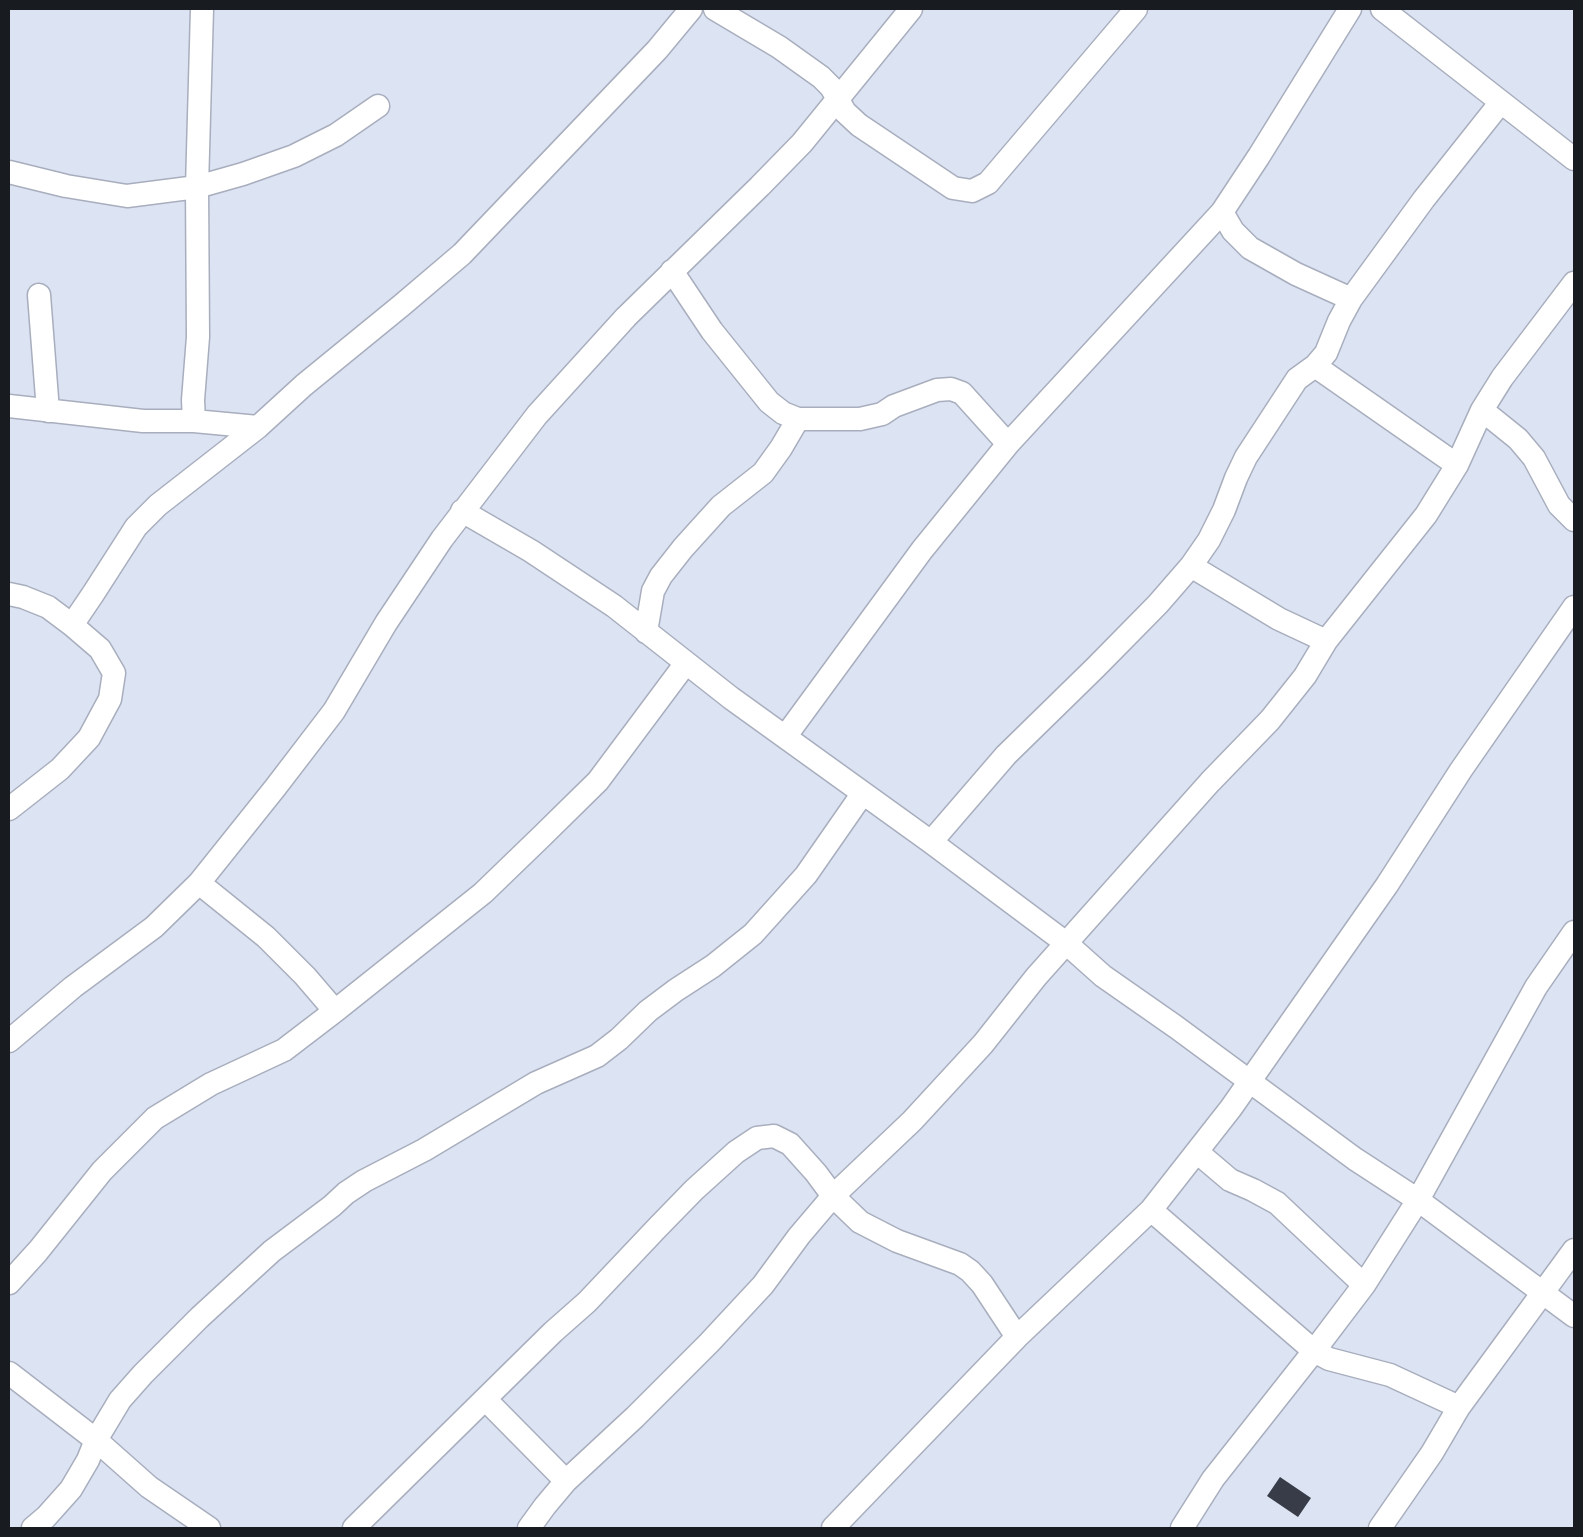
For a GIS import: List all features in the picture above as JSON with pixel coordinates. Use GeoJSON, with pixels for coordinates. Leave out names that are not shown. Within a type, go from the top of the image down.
{"type":"FeatureCollection","features":[{"type":"Feature","properties":{"kind":"street"},"geometry":{"type":"LineString","coordinates":[[194,421],[193,400],[198,328],[197,187],[202,9]]}},
{"type":"Feature","properties":{"kind":"street"},"geometry":{"type":"LineString","coordinates":[[72,624],[136,527],[158,505],[258,427],[304,385],[462,254],[657,50],[691,9]]}},
{"type":"Feature","properties":{"kind":"street"},"geometry":{"type":"LineString","coordinates":[[716,9],[803,63],[831,87],[845,112],[859,126],[953,188],[972,191],[988,183],[1136,9]]}},
{"type":"Feature","properties":{"kind":"street"},"geometry":{"type":"LineString","coordinates":[[9,1041],[73,987],[154,927],[199,883],[270,795],[334,711],[386,623],[462,511],[537,415],[626,317],[802,143],[911,9]]}},
{"type":"Feature","properties":{"kind":"street"},"geometry":{"type":"LineString","coordinates":[[784,737],[922,550],[1008,444],[1222,212],[1260,156],[1350,9]]}},
{"type":"Feature","properties":{"kind":"street"},"geometry":{"type":"LineString","coordinates":[[1382,9],[1574,159]]}},
{"type":"Feature","properties":{"kind":"street"},"geometry":{"type":"LineString","coordinates":[[932,842],[1006,755],[1158,604],[1191,566],[1209,540],[1246,457],[1297,379],[1315,366],[1326,353],[1339,321],[1351,300],[1424,199],[1501,102]]}},
{"type":"Feature","properties":{"kind":"street"},"geometry":{"type":"LineString","coordinates":[[9,172],[66,186],[127,196],[197,187],[243,174],[294,156],[336,135],[378,106]]}},
{"type":"Feature","properties":{"kind":"street"},"geometry":{"type":"LineString","coordinates":[[1222,212],[1233,231],[1250,248],[1296,274],[1351,300]]}},
{"type":"Feature","properties":{"kind":"street"},"geometry":{"type":"LineString","coordinates":[[672,271],[712,331],[769,402],[783,413],[798,418],[860,419],[882,414],[894,406],[937,390],[951,389],[962,393],[1008,444]]}},
{"type":"Feature","properties":{"kind":"street"},"geometry":{"type":"LineString","coordinates":[[529,1528],[566,1481],[636,1418],[710,1343],[763,1285],[799,1236],[833,1196],[919,1114],[983,1044],[1036,976],[1210,782],[1270,720],[1305,676],[1326,641],[1426,515],[1457,465],[1482,410],[1502,378],[1574,283]]}},
{"type":"Feature","properties":{"kind":"street"},"geometry":{"type":"LineString","coordinates":[[39,294],[48,411]]}},
{"type":"Feature","properties":{"kind":"street"},"geometry":{"type":"LineString","coordinates":[[1315,366],[1457,465]]}},
{"type":"Feature","properties":{"kind":"street"},"geometry":{"type":"LineString","coordinates":[[9,406],[143,421],[194,421],[258,427]]}},
{"type":"Feature","properties":{"kind":"street"},"geometry":{"type":"LineString","coordinates":[[1482,410],[1518,438],[1534,458],[1559,505],[1574,520]]}},
{"type":"Feature","properties":{"kind":"street"},"geometry":{"type":"LineString","coordinates":[[646,632],[653,590],[661,576],[683,548],[721,506],[762,473],[781,448],[798,418]]}},
{"type":"Feature","properties":{"kind":"street"},"geometry":{"type":"LineString","coordinates":[[462,511],[531,551],[614,606],[784,737],[932,842],[1066,943],[1103,976],[1249,1080],[1355,1159],[1418,1200],[1574,1316]]}},
{"type":"Feature","properties":{"kind":"street"},"geometry":{"type":"LineString","coordinates":[[1191,566],[1279,619],[1326,641]]}},
{"type":"Feature","properties":{"kind":"street"},"geometry":{"type":"LineString","coordinates":[[9,594],[23,597],[48,607],[72,624],[100,649],[114,673],[110,699],[89,738],[60,770],[9,809]]}},
{"type":"Feature","properties":{"kind":"street"},"geometry":{"type":"LineString","coordinates":[[833,1528],[1017,1337],[1151,1210],[1231,1108],[1387,886],[1461,770],[1574,607]]}},
{"type":"Feature","properties":{"kind":"street"},"geometry":{"type":"LineString","coordinates":[[9,1282],[38,1251],[102,1171],[155,1118],[211,1084],[284,1050],[483,893],[598,780],[686,663]]}},
{"type":"Feature","properties":{"kind":"street"},"geometry":{"type":"LineString","coordinates":[[33,1528],[46,1517],[71,1489],[88,1460],[96,1440],[120,1400],[200,1317],[272,1251],[364,1181],[424,1150],[536,1083],[597,1056],[619,1039],[648,1011],[713,966],[753,934],[806,875],[863,793]]}},
{"type":"Feature","properties":{"kind":"street"},"geometry":{"type":"LineString","coordinates":[[199,883],[266,937],[305,976],[335,1011]]}},
{"type":"Feature","properties":{"kind":"street"},"geometry":{"type":"LineString","coordinates":[[1182,1528],[1213,1479],[1364,1285],[1418,1200],[1536,987],[1574,932]]}},
{"type":"Feature","properties":{"kind":"street"},"geometry":{"type":"LineString","coordinates":[[354,1528],[553,1332],[588,1302],[694,1190],[736,1152],[757,1138],[774,1136],[790,1144],[816,1173],[833,1196],[860,1222],[897,1241],[960,1264],[970,1271],[982,1284],[1017,1337]]}},
{"type":"Feature","properties":{"kind":"street"},"geometry":{"type":"LineString","coordinates":[[1197,1152],[1230,1180],[1277,1203],[1364,1285]]}},
{"type":"Feature","properties":{"kind":"street"},"geometry":{"type":"LineString","coordinates":[[1151,1210],[1314,1351],[1329,1358],[1390,1375],[1460,1407]]}},
{"type":"Feature","properties":{"kind":"street"},"geometry":{"type":"LineString","coordinates":[[1380,1528],[1432,1453],[1460,1407],[1574,1250]]}},
{"type":"Feature","properties":{"kind":"street"},"geometry":{"type":"LineString","coordinates":[[9,1373],[96,1440],[149,1486],[209,1528]]}},
{"type":"Feature","properties":{"kind":"street"},"geometry":{"type":"LineString","coordinates":[[485,1398],[566,1481]]}},
{"type":"Feature","properties":{"kind":"building"},"geometry":{"type":"Polygon","coordinates":[[[1280,1477],[1311,1498],[1298,1517],[1267,1496],[1280,1477]]]}}]}
